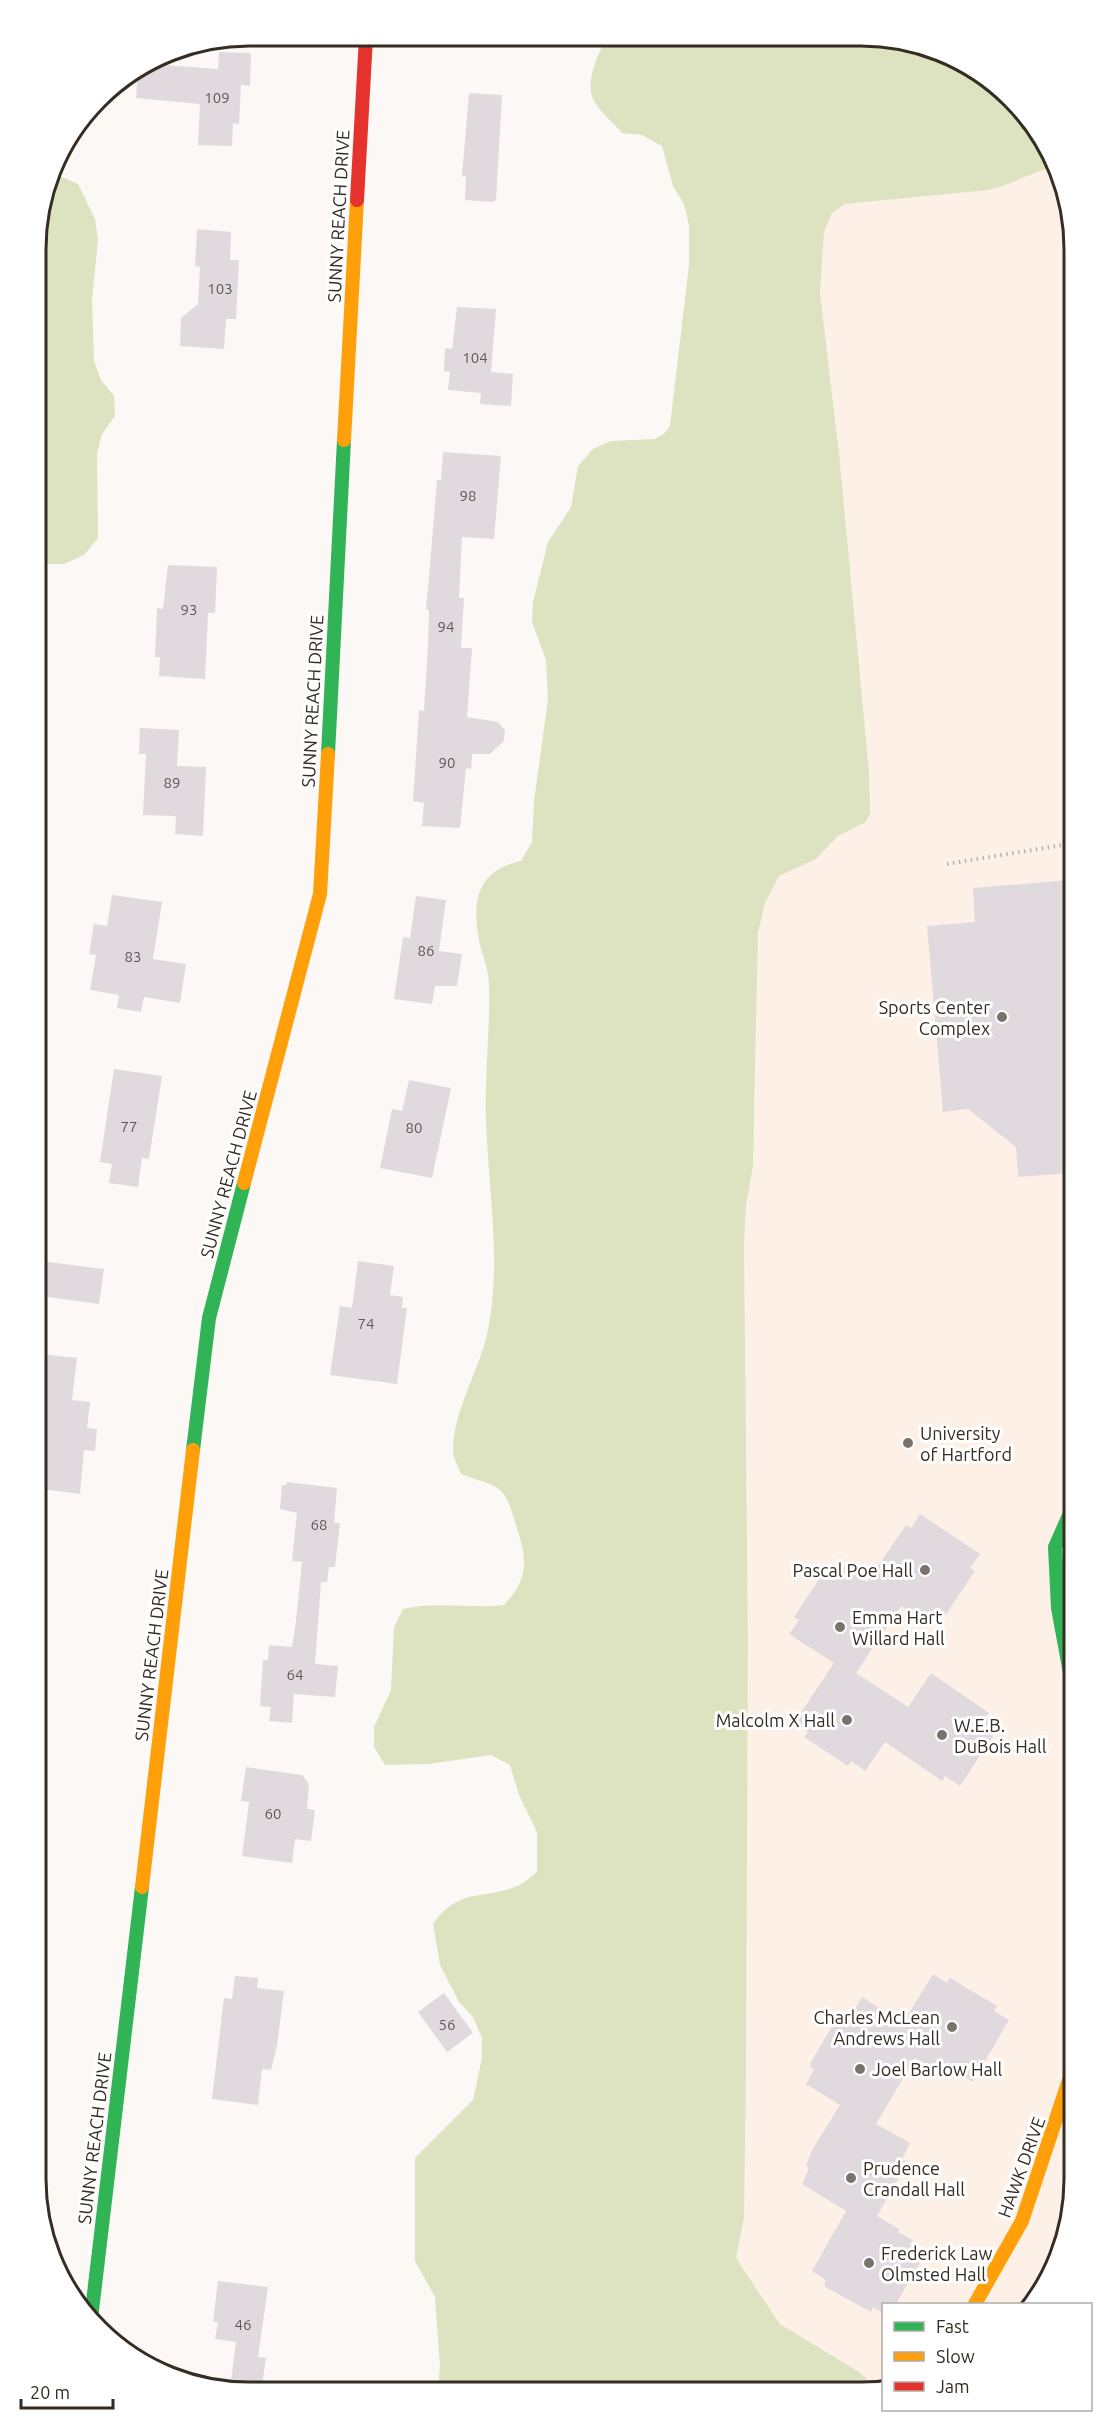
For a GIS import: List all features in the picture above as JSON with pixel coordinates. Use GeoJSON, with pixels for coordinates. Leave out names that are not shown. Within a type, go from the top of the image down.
{"type":"FeatureCollection","features":[{"type":"Feature","properties":{"kind":"street","name":"SUNNY REACH DRIVE"},"geometry":{"type":"LineString","coordinates":[[92,2307],[209,1318],[320,894],[366,46]]}},
{"type":"Feature","properties":{"kind":"street"},"geometry":{"type":"LineString","coordinates":[[1063,1528],[1055,1547],[1058,1608],[1063,1637]]}},
{"type":"Feature","properties":{"kind":"street","name":"HAWK DRIVE"},"geometry":{"type":"LineString","coordinates":[[976,2303],[1022,2221],[1063,2098]]}},
{"type":"Feature","properties":{"kind":"path"},"geometry":{"type":"LineString","coordinates":[[947,864],[1064,845]]}},
{"type":"Feature","properties":{"kind":"shaded area","name":"University of Hartford"},"geometry":{"type":"Polygon","coordinates":[[[1046,169],[1048,172],[1057,197],[1064,250],[1063,2192],[1057,2232],[1048,2257],[1043,2269],[1021,2303],[882,2303],[882,2381],[867,2382],[859,2372],[780,2324],[736,2258],[744,2218],[746,2070],[748,1640],[744,1246],[746,1206],[753,1166],[758,933],[765,903],[779,876],[816,859],[838,836],[866,822],[870,813],[869,771],[839,453],[820,293],[824,232],[832,213],[845,204],[988,190],[1005,186],[1035,171],[1046,169]]]}},
{"type":"Feature","properties":{"kind":"green space"},"geometry":{"type":"Polygon","coordinates":[[[602,46],[860,46],[900,50],[938,62],[984,89],[1004,106],[1021,126],[1047,169],[988,190],[845,204],[832,213],[824,232],[820,293],[839,453],[869,771],[870,813],[866,822],[838,836],[816,859],[779,876],[765,903],[758,933],[753,1166],[746,1206],[744,1246],[748,1640],[746,2070],[744,2218],[736,2258],[780,2324],[859,2372],[867,2382],[439,2382],[440,2366],[435,2297],[415,2261],[415,2158],[473,2100],[482,2058],[482,2038],[473,2017],[459,2002],[440,1965],[433,1924],[445,1910],[457,1902],[509,1889],[523,1883],[537,1872],[537,1832],[519,1795],[510,1765],[491,1755],[428,1764],[385,1765],[374,1747],[374,1727],[391,1690],[394,1627],[403,1609],[428,1606],[504,1605],[523,1575],[521,1544],[505,1496],[492,1485],[461,1474],[453,1453],[457,1422],[488,1330],[494,1269],[486,1116],[489,985],[477,930],[477,902],[486,880],[506,865],[521,861],[532,842],[534,801],[548,700],[546,660],[532,622],[533,602],[548,542],[571,507],[578,466],[593,449],[611,441],[655,439],[664,434],[670,426],[689,265],[689,225],[684,204],[673,186],[662,146],[642,135],[622,133],[600,109],[591,94],[591,78],[602,46]]]}},
{"type":"Feature","properties":{"kind":"green space"},"geometry":{"type":"Polygon","coordinates":[[[60,176],[78,184],[95,219],[98,240],[92,300],[94,361],[101,380],[114,396],[115,416],[102,434],[97,454],[98,538],[84,555],[64,564],[47,564],[47,237],[50,210],[60,176]]]}},
{"type":"Feature","properties":{"kind":"building"},"geometry":{"type":"Polygon","coordinates":[[[219,52],[251,53],[250,86],[241,85],[239,124],[233,123],[232,146],[198,145],[200,104],[136,98],[137,81],[166,65],[218,69],[219,52]]]}},
{"type":"Feature","properties":{"kind":"building"},"geometry":{"type":"Polygon","coordinates":[[[469,93],[502,95],[496,200],[493,202],[465,200],[466,177],[462,176],[469,93]]]}},
{"type":"Feature","properties":{"kind":"building"},"geometry":{"type":"Polygon","coordinates":[[[197,229],[231,232],[230,260],[239,260],[236,319],[226,319],[224,349],[180,346],[181,318],[198,304],[200,267],[195,266],[197,229]]]}},
{"type":"Feature","properties":{"kind":"building"},"geometry":{"type":"Polygon","coordinates":[[[457,307],[496,309],[491,372],[513,374],[511,406],[480,404],[481,393],[448,390],[450,372],[444,371],[445,348],[452,349],[457,307]]]}},
{"type":"Feature","properties":{"kind":"building"},"geometry":{"type":"Polygon","coordinates":[[[443,452],[501,456],[494,539],[462,537],[459,598],[464,598],[461,648],[472,648],[467,717],[498,722],[505,730],[504,741],[490,754],[472,754],[471,769],[466,768],[460,828],[422,826],[424,803],[413,801],[419,710],[424,711],[429,610],[426,609],[437,480],[441,480],[443,452]]]}},
{"type":"Feature","properties":{"kind":"building"},"geometry":{"type":"Polygon","coordinates":[[[168,565],[217,567],[215,613],[208,613],[205,679],[159,676],[160,657],[155,657],[157,608],[163,609],[168,565]]]}},
{"type":"Feature","properties":{"kind":"building"},"geometry":{"type":"Polygon","coordinates":[[[140,728],[179,730],[177,766],[206,767],[203,836],[175,834],[176,816],[143,815],[146,754],[139,754],[140,728]]]}},
{"type":"Feature","properties":{"kind":"building","name":"Sports Center Complex"},"geometry":{"type":"Polygon","coordinates":[[[1064,880],[1064,1173],[1018,1177],[1016,1147],[968,1109],[943,1112],[927,926],[975,922],[973,888],[1064,880]]]}},
{"type":"Feature","properties":{"kind":"building"},"geometry":{"type":"Polygon","coordinates":[[[112,895],[162,902],[153,959],[186,964],[180,1003],[144,997],[141,1012],[117,1008],[119,995],[90,990],[96,955],[89,954],[94,924],[107,926],[112,895]]]}},
{"type":"Feature","properties":{"kind":"building"},"geometry":{"type":"Polygon","coordinates":[[[416,896],[446,900],[439,951],[462,954],[457,986],[435,986],[432,1004],[394,999],[403,937],[410,938],[416,896]]]}},
{"type":"Feature","properties":{"kind":"building"},"geometry":{"type":"Polygon","coordinates":[[[114,1069],[162,1076],[149,1159],[142,1158],[138,1187],[109,1183],[112,1164],[100,1162],[114,1069]]]}},
{"type":"Feature","properties":{"kind":"building"},"geometry":{"type":"Polygon","coordinates":[[[409,1080],[451,1088],[432,1178],[380,1168],[392,1109],[402,1111],[409,1080]]]}},
{"type":"Feature","properties":{"kind":"building"},"geometry":{"type":"Polygon","coordinates":[[[358,1261],[394,1266],[390,1295],[403,1297],[402,1308],[407,1308],[397,1384],[330,1375],[340,1306],[352,1308],[358,1261]]]}},
{"type":"Feature","properties":{"kind":"building"},"geometry":{"type":"Polygon","coordinates":[[[46,1262],[104,1269],[99,1304],[46,1297],[46,1262]]]}},
{"type":"Feature","properties":{"kind":"building"},"geometry":{"type":"Polygon","coordinates":[[[46,1355],[77,1358],[72,1400],[90,1402],[87,1428],[97,1429],[95,1451],[84,1450],[80,1494],[46,1490],[46,1355]]]}},
{"type":"Feature","properties":{"kind":"building"},"geometry":{"type":"Polygon","coordinates":[[[287,1482],[337,1488],[334,1523],[340,1523],[335,1567],[329,1567],[327,1582],[321,1582],[315,1664],[338,1666],[335,1697],[294,1694],[292,1723],[269,1721],[271,1707],[260,1706],[263,1660],[268,1660],[269,1645],[292,1647],[296,1621],[302,1562],[292,1561],[297,1513],[280,1509],[282,1485],[286,1485],[287,1482]]]}},
{"type":"Feature","properties":{"kind":"building"},"geometry":{"type":"Polygon","coordinates":[[[920,1514],[980,1554],[970,1568],[975,1571],[945,1616],[939,1612],[930,1626],[901,1606],[856,1673],[908,1707],[931,1673],[989,1713],[985,1717],[999,1727],[960,1786],[945,1776],[942,1781],[885,1742],[865,1771],[851,1761],[848,1766],[804,1737],[808,1732],[794,1723],[834,1663],[789,1634],[799,1620],[794,1617],[823,1573],[828,1577],[838,1562],[867,1582],[906,1525],[911,1528],[920,1514]]]}},
{"type":"Feature","properties":{"kind":"building"},"geometry":{"type":"Polygon","coordinates":[[[246,1767],[302,1775],[309,1784],[307,1809],[315,1810],[311,1841],[295,1839],[292,1863],[242,1856],[249,1802],[241,1801],[246,1767]]]}},
{"type":"Feature","properties":{"kind":"building"},"geometry":{"type":"Polygon","coordinates":[[[933,1974],[947,1983],[950,1978],[997,2006],[994,2011],[1009,2020],[973,2082],[958,2072],[955,2078],[939,2072],[915,2058],[876,2124],[910,2143],[902,2159],[906,2161],[899,2177],[877,2216],[913,2240],[910,2245],[925,2254],[897,2303],[882,2303],[882,2313],[873,2307],[871,2312],[827,2288],[824,2284],[826,2280],[812,2271],[846,2211],[802,2184],[809,2168],[806,2166],[812,2150],[840,2105],[806,2084],[814,2070],[810,2067],[811,2062],[834,2023],[838,2020],[844,2024],[851,2008],[854,2010],[862,1997],[903,2023],[933,1974]]]}},
{"type":"Feature","properties":{"kind":"building"},"geometry":{"type":"Polygon","coordinates":[[[235,1976],[258,1978],[257,1988],[284,1991],[277,2046],[271,2070],[262,2069],[258,2105],[212,2099],[224,1998],[232,1999],[235,1976]]]}},
{"type":"Feature","properties":{"kind":"building"},"geometry":{"type":"Polygon","coordinates":[[[444,1993],[473,2033],[447,2052],[418,2012],[444,1993]]]}},
{"type":"Feature","properties":{"kind":"building"},"geometry":{"type":"Polygon","coordinates":[[[218,2281],[268,2287],[258,2357],[266,2358],[262,2382],[231,2381],[236,2342],[215,2339],[218,2322],[213,2322],[218,2281]]]}},
{"type":"Feature","properties":{"kind":"traffic: fast"},"geometry":{"type":"LineString","coordinates":[[328,754],[344,440]]}},
{"type":"Feature","properties":{"kind":"traffic: fast"},"geometry":{"type":"LineString","coordinates":[[193,1450],[209,1318],[244,1183]]}},
{"type":"Feature","properties":{"kind":"traffic: fast"},"geometry":{"type":"LineString","coordinates":[[1063,1528],[1055,1547],[1058,1608],[1063,1637]]}},
{"type":"Feature","properties":{"kind":"traffic: fast"},"geometry":{"type":"LineString","coordinates":[[92,2307],[142,1887]]}},
{"type":"Feature","properties":{"kind":"traffic: slow"},"geometry":{"type":"LineString","coordinates":[[344,440],[357,200]]}},
{"type":"Feature","properties":{"kind":"traffic: slow"},"geometry":{"type":"LineString","coordinates":[[244,1183],[320,894],[328,754]]}},
{"type":"Feature","properties":{"kind":"traffic: slow"},"geometry":{"type":"LineString","coordinates":[[142,1887],[193,1450]]}},
{"type":"Feature","properties":{"kind":"traffic: slow"},"geometry":{"type":"LineString","coordinates":[[976,2303],[1022,2221],[1063,2098]]}},
{"type":"Feature","properties":{"kind":"traffic: jam"},"geometry":{"type":"LineString","coordinates":[[357,200],[366,46]]}},
{"type":"Feature","properties":{"kind":"place","name":"Sports Center Complex"},"geometry":{"type":"Point","coordinates":[1002,1017]}},
{"type":"Feature","properties":{"kind":"place","name":"University of Hartford"},"geometry":{"type":"Point","coordinates":[908,1443]}},
{"type":"Feature","properties":{"kind":"place","name":"Pascal Poe Hall"},"geometry":{"type":"Point","coordinates":[925,1570]}},
{"type":"Feature","properties":{"kind":"place","name":"Emma Hart Willard Hall"},"geometry":{"type":"Point","coordinates":[840,1627]}},
{"type":"Feature","properties":{"kind":"place","name":"Malcolm X Hall"},"geometry":{"type":"Point","coordinates":[847,1720]}},
{"type":"Feature","properties":{"kind":"place","name":"W.E.B. DuBois Hall"},"geometry":{"type":"Point","coordinates":[942,1735]}},
{"type":"Feature","properties":{"kind":"place","name":"Charles McLean Andrews Hall"},"geometry":{"type":"Point","coordinates":[952,2027]}},
{"type":"Feature","properties":{"kind":"place","name":"Joel Barlow Hall"},"geometry":{"type":"Point","coordinates":[860,2069]}},
{"type":"Feature","properties":{"kind":"place","name":"Prudence Crandall Hall"},"geometry":{"type":"Point","coordinates":[851,2178]}},
{"type":"Feature","properties":{"kind":"place","name":"Frederick Law Olmsted Hall"},"geometry":{"type":"Point","coordinates":[869,2263]}}]}
